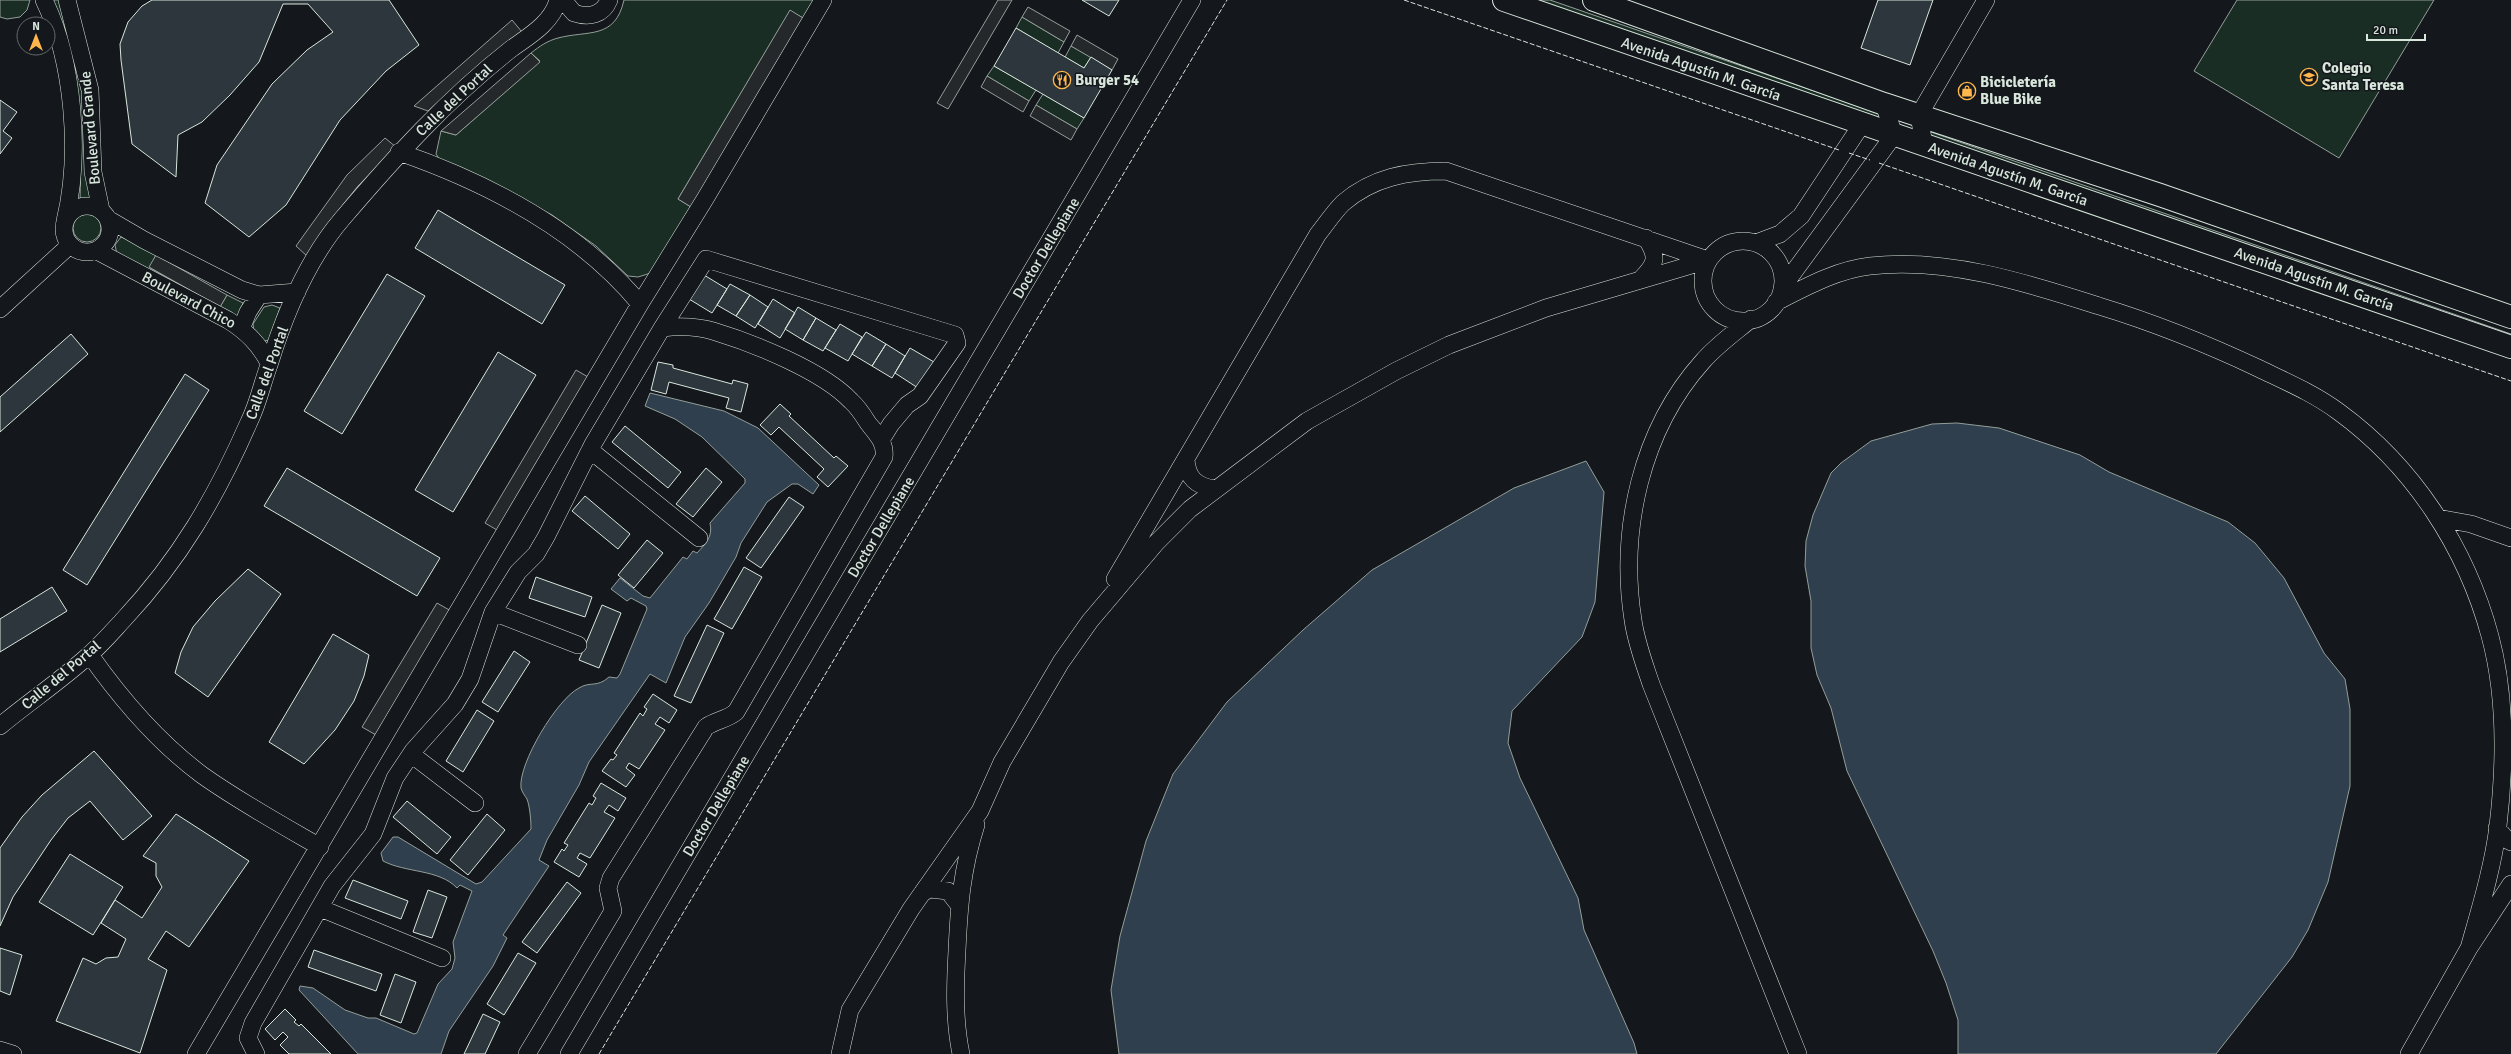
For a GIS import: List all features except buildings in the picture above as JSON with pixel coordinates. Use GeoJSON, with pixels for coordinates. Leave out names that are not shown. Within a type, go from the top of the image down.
{"type":"FeatureCollection","features":[{"type":"Feature","properties":{"kind":"main road","name":"Avenida Agustín M. García"},"geometry":{"type":"LineString","coordinates":[[1504,0],[2511,347]]}},
{"type":"Feature","properties":{"kind":"main road","name":"Avenida Agustín M. García"},"geometry":{"type":"LineString","coordinates":[[1594,0],[1884,104],[2153,192],[2511,317]]}},
{"type":"Feature","properties":{"kind":"street","name":"Boulevard Grande"},"geometry":{"type":"LineString","coordinates":[[44,0],[58,35],[71,106],[72,184],[65,221]]}},
{"type":"Feature","properties":{"kind":"street","name":"Boulevard Grande"},"geometry":{"type":"LineString","coordinates":[[67,0],[90,90],[93,172],[105,214]]}},
{"type":"Feature","properties":{"kind":"street"},"geometry":{"type":"LineString","coordinates":[[542,25],[554,13],[558,0]]}},
{"type":"Feature","properties":{"kind":"street"},"geometry":{"type":"LineString","coordinates":[[563,0],[568,8],[581,16]]}},
{"type":"Feature","properties":{"kind":"street"},"geometry":{"type":"LineString","coordinates":[[542,25],[558,18],[598,14],[604,9],[609,0]]}},
{"type":"Feature","properties":{"kind":"street"},"geometry":{"type":"LineString","coordinates":[[196,1054],[320,847],[640,304],[705,199],[823,0]]}},
{"type":"Feature","properties":{"kind":"street","name":"Doctor Dellepiane"},"geometry":{"type":"LineString","coordinates":[[569,1054],[1192,0]]}},
{"type":"Feature","properties":{"kind":"street"},"geometry":{"type":"LineString","coordinates":[[1924,145],[1920,115],[1986,0]]}},
{"type":"Feature","properties":{"kind":"street","name":"Calle del Portal"},"geometry":{"type":"LineString","coordinates":[[0,726],[90,655],[153,586],[193,533],[250,422],[269,364],[297,292],[313,261],[335,228],[399,152],[484,70],[542,25]]}},
{"type":"Feature","properties":{"kind":"street"},"geometry":{"type":"LineString","coordinates":[[1798,1054],[1651,684],[1638,646],[1630,596],[1628,559],[1630,530],[1635,503],[1654,440],[1684,386],[1702,362],[1721,342],[1751,320],[1760,316],[1779,295],[1894,135],[1884,104]]}},
{"type":"Feature","properties":{"kind":"street"},"geometry":{"type":"LineString","coordinates":[[1756,243],[1780,234],[1801,216],[1862,124]]}},
{"type":"Feature","properties":{"kind":"street"},"geometry":{"type":"LineString","coordinates":[[399,152],[470,180],[538,218],[572,240],[603,264],[640,304]]}},
{"type":"Feature","properties":{"kind":"street"},"geometry":{"type":"LineString","coordinates":[[1832,169],[1859,184]]}},
{"type":"Feature","properties":{"kind":"street"},"geometry":{"type":"LineString","coordinates":[[961,1054],[955,1005],[959,905],[966,856],[980,811],[1002,762],[1030,712],[1061,662],[1090,621],[1318,234],[1343,204],[1366,188],[1391,176],[1414,171],[1446,171],[1708,260]]}},
{"type":"Feature","properties":{"kind":"street"},"geometry":{"type":"LineString","coordinates":[[105,214],[110,226],[108,240],[96,251],[82,252],[70,245],[64,231],[65,221],[74,210],[80,207],[88,206],[105,214],[144,240],[235,286],[259,295],[297,292]]}},
{"type":"Feature","properties":{"kind":"street"},"geometry":{"type":"LineString","coordinates":[[1641,279],[1651,268],[1655,260],[1652,249],[1646,238]]}},
{"type":"Feature","properties":{"kind":"street"},"geometry":{"type":"LineString","coordinates":[[1751,320],[1737,320],[1724,316],[1714,308],[1706,298],[1703,285],[1704,272],[1708,260],[1718,250],[1729,243],[1743,241],[1756,243],[1774,256],[1782,277],[1779,295]]}},
{"type":"Feature","properties":{"kind":"street"},"geometry":{"type":"LineString","coordinates":[[0,309],[70,245]]}},
{"type":"Feature","properties":{"kind":"street","name":"Boulevard Chico"},"geometry":{"type":"LineString","coordinates":[[96,251],[241,328],[261,347],[269,364]]}},
{"type":"Feature","properties":{"kind":"street"},"geometry":{"type":"LineString","coordinates":[[256,1054],[248,1038],[253,1023],[332,886],[373,834],[395,778],[411,754],[455,704],[470,679],[493,612],[518,572],[536,554],[590,450],[662,328],[706,259],[955,335],[957,343],[920,396],[907,405],[881,440]]}},
{"type":"Feature","properties":{"kind":"street"},"geometry":{"type":"LineString","coordinates":[[1090,621],[1156,543],[1190,509],[1214,489],[1307,421],[1396,371],[1449,345],[1546,308],[1708,260]]}},
{"type":"Feature","properties":{"kind":"street"},"geometry":{"type":"LineString","coordinates":[[1779,295],[1826,277],[1870,266],[1909,265],[1950,268],[2052,291],[2152,322],[2216,349],[2296,386],[2337,410],[2372,438],[2408,475],[2438,518],[2471,582],[2491,638],[2502,722],[2502,765],[2497,828],[2490,867],[2469,948]]}},
{"type":"Feature","properties":{"kind":"street"},"geometry":{"type":"LineString","coordinates":[[241,328],[248,312],[259,295]]}},
{"type":"Feature","properties":{"kind":"street"},"geometry":{"type":"LineString","coordinates":[[527,1054],[613,910],[608,888],[611,878],[706,727],[715,721],[728,719],[736,712],[884,457],[885,450],[881,440],[851,400],[804,368],[712,330],[681,325],[662,328]]}},
{"type":"Feature","properties":{"kind":"street"},"geometry":{"type":"LineString","coordinates":[[590,450],[699,538]]}},
{"type":"Feature","properties":{"kind":"street"},"geometry":{"type":"LineString","coordinates":[[1186,459],[1189,476],[1204,487],[1214,489]]}},
{"type":"Feature","properties":{"kind":"street"},"geometry":{"type":"LineString","coordinates":[[2438,518],[2471,524],[2511,538]]}},
{"type":"Feature","properties":{"kind":"street"},"geometry":{"type":"LineString","coordinates":[[493,612],[578,645]]}},
{"type":"Feature","properties":{"kind":"street"},"geometry":{"type":"LineString","coordinates":[[90,655],[111,684],[152,730],[202,775],[320,847]]}},
{"type":"Feature","properties":{"kind":"street"},"geometry":{"type":"LineString","coordinates":[[411,754],[475,803]]}},
{"type":"Feature","properties":{"kind":"street"},"geometry":{"type":"LineString","coordinates":[[840,1054],[850,1010],[922,893],[980,811]]}},
{"type":"Feature","properties":{"kind":"street"},"geometry":{"type":"LineString","coordinates":[[2497,828],[2507,840],[2511,842]]}},
{"type":"Feature","properties":{"kind":"street"},"geometry":{"type":"LineString","coordinates":[[2409,1054],[2469,948],[2511,884]]}},
{"type":"Feature","properties":{"kind":"street"},"geometry":{"type":"LineString","coordinates":[[922,893],[930,889],[944,890],[955,897],[959,905]]}},
{"type":"Feature","properties":{"kind":"street"},"geometry":{"type":"LineString","coordinates":[[320,908],[442,958]]}},
{"type":"Feature","properties":{"kind":"street"},"geometry":{"type":"LineString","coordinates":[[0,1050],[13,1054]]}},
{"type":"Feature","properties":{"kind":"green space"},"geometry":{"type":"Polygon","coordinates":[[[0,0],[30,0],[27,10],[21,16],[7,19],[0,17],[0,0]]]}},
{"type":"Feature","properties":{"kind":"green space"},"geometry":{"type":"Polygon","coordinates":[[[50,0],[62,0],[87,107],[90,201],[80,202],[81,143],[56,28],[56,16],[53,16],[50,0]]]}},
{"type":"Feature","properties":{"kind":"green space"},"geometry":{"type":"Polygon","coordinates":[[[624,0],[814,0],[803,18],[790,11],[678,199],[691,207],[651,273],[638,277],[628,276],[596,246],[552,215],[460,169],[442,163],[436,154],[441,131],[456,135],[540,61],[531,53],[554,39],[599,31],[607,27],[614,22],[620,13],[624,0]]]}},
{"type":"Feature","properties":{"kind":"green space"},"geometry":{"type":"Polygon","coordinates":[[[1525,0],[1550,0],[1878,113],[1881,123],[1525,0]]]}},
{"type":"Feature","properties":{"kind":"green space"},"geometry":{"type":"Polygon","coordinates":[[[2237,0],[2434,0],[2339,158],[2194,71],[2237,0]]]}},
{"type":"Feature","properties":{"kind":"green space"},"geometry":{"type":"Polygon","coordinates":[[[1022,17],[1064,42],[1058,53],[1016,28],[1022,17]]]}},
{"type":"Feature","properties":{"kind":"green space"},"geometry":{"type":"Polygon","coordinates":[[[1071,46],[1091,57],[1084,68],[1065,57],[1071,46]]]}},
{"type":"Feature","properties":{"kind":"green space"},"geometry":{"type":"Polygon","coordinates":[[[994,66],[1036,90],[1029,101],[987,76],[994,66]]]}},
{"type":"Feature","properties":{"kind":"green space"},"geometry":{"type":"Polygon","coordinates":[[[1043,94],[1084,118],[1077,129],[1036,105],[1043,94]]]}},
{"type":"Feature","properties":{"kind":"green space"},"geometry":{"type":"Polygon","coordinates":[[[1928,131],[2511,334],[2511,342],[1930,142],[1928,131]]]}},
{"type":"Feature","properties":{"kind":"green space"},"geometry":{"type":"Polygon","coordinates":[[[87,214],[97,218],[101,228],[97,238],[87,242],[77,238],[73,228],[77,218],[87,214]]]}},
{"type":"Feature","properties":{"kind":"green space"},"geometry":{"type":"Polygon","coordinates":[[[121,237],[146,247],[156,255],[150,268],[220,307],[227,295],[243,303],[239,321],[117,254],[115,245],[121,237]]]}},
{"type":"Feature","properties":{"kind":"green space"},"geometry":{"type":"Polygon","coordinates":[[[272,305],[280,308],[269,340],[264,341],[254,332],[253,324],[264,307],[272,305]]]}},
{"type":"Feature","properties":{"kind":"shaded area"},"geometry":{"type":"Polygon","coordinates":[[[998,0],[1012,0],[948,109],[937,103],[998,0]]]}},
{"type":"Feature","properties":{"kind":"shaded area"},"geometry":{"type":"Polygon","coordinates":[[[1028,7],[1070,31],[1064,42],[1022,17],[1028,7]]]}},
{"type":"Feature","properties":{"kind":"shaded area"},"geometry":{"type":"Polygon","coordinates":[[[790,10],[803,18],[691,207],[678,199],[790,10]]]}},
{"type":"Feature","properties":{"kind":"shaded area"},"geometry":{"type":"Polygon","coordinates":[[[512,20],[522,32],[474,70],[428,111],[414,106],[512,20]]]}},
{"type":"Feature","properties":{"kind":"shaded area"},"geometry":{"type":"Polygon","coordinates":[[[1077,35],[1118,59],[1112,70],[1071,46],[1077,35]]]}},
{"type":"Feature","properties":{"kind":"shaded area"},"geometry":{"type":"Polygon","coordinates":[[[531,53],[540,62],[456,135],[441,131],[531,53]]]}},
{"type":"Feature","properties":{"kind":"shaded area"},"geometry":{"type":"Polygon","coordinates":[[[987,76],[1029,101],[1023,112],[981,87],[987,76]]]}},
{"type":"Feature","properties":{"kind":"shaded area"},"geometry":{"type":"Polygon","coordinates":[[[1036,105],[1077,129],[1071,140],[1030,116],[1036,105]]]}},
{"type":"Feature","properties":{"kind":"shaded area"},"geometry":{"type":"Polygon","coordinates":[[[385,138],[396,147],[358,186],[322,231],[307,256],[296,246],[347,175],[385,138]]]}},
{"type":"Feature","properties":{"kind":"shaded area"},"geometry":{"type":"Polygon","coordinates":[[[156,255],[227,295],[220,307],[149,267],[156,255]]]}},
{"type":"Feature","properties":{"kind":"shaded area"},"geometry":{"type":"Polygon","coordinates":[[[576,370],[588,377],[497,530],[485,523],[576,370]]]}},
{"type":"Feature","properties":{"kind":"shaded area"},"geometry":{"type":"Polygon","coordinates":[[[437,603],[451,611],[376,735],[362,727],[437,603]]]}},
{"type":"Feature","properties":{"kind":"water"},"geometry":{"type":"Polygon","coordinates":[[[650,393],[724,411],[758,428],[819,485],[813,494],[798,484],[792,484],[767,502],[741,543],[736,557],[709,603],[685,637],[666,683],[650,674],[589,762],[579,785],[547,840],[539,860],[549,866],[503,935],[507,938],[493,966],[449,1031],[441,1054],[358,1054],[299,990],[300,986],[313,988],[345,1010],[368,1018],[376,1018],[414,1034],[417,1033],[438,984],[452,969],[455,958],[453,942],[472,891],[460,885],[457,888],[450,882],[432,874],[392,865],[383,861],[381,853],[393,837],[398,837],[476,884],[482,882],[531,829],[528,802],[521,788],[522,777],[532,749],[550,718],[570,694],[579,688],[601,682],[609,677],[617,678],[620,674],[647,609],[646,606],[631,598],[627,601],[611,589],[620,578],[643,596],[650,598],[683,557],[687,559],[693,551],[697,553],[708,540],[711,528],[710,523],[745,483],[745,479],[702,437],[675,419],[645,406],[650,393]]]}},
{"type":"Feature","properties":{"kind":"water"},"geometry":{"type":"Polygon","coordinates":[[[1957,423],[1999,428],[2080,455],[2109,472],[2228,522],[2255,543],[2284,578],[2324,653],[2345,679],[2350,709],[2350,786],[2328,882],[2308,930],[2292,957],[2216,1054],[1958,1054],[1958,1020],[1946,983],[1933,951],[1847,771],[1831,708],[1817,675],[1811,648],[1811,601],[1805,566],[1806,541],[1813,515],[1831,473],[1841,463],[1871,441],[1932,424],[1957,423]]]}},
{"type":"Feature","properties":{"kind":"water"},"geometry":{"type":"Polygon","coordinates":[[[1586,461],[1604,492],[1595,602],[1582,637],[1512,711],[1508,743],[1520,778],[1578,898],[1584,930],[1634,1043],[1637,1054],[1119,1054],[1111,990],[1120,936],[1146,841],[1173,774],[1227,702],[1303,630],[1372,570],[1514,488],[1586,461]]]}},
{"type":"Feature","properties":{"kind":"fence"},"geometry":{"type":"LineString","coordinates":[[599,1054],[1227,0]]}},
{"type":"Feature","properties":{"kind":"fence"},"geometry":{"type":"LineString","coordinates":[[1404,0],[1839,150]]}},
{"type":"Feature","properties":{"kind":"fence"},"geometry":{"type":"LineString","coordinates":[[1849,153],[1870,160]]}},
{"type":"Feature","properties":{"kind":"fence"},"geometry":{"type":"LineString","coordinates":[[1879,163],[2511,381]]}},
{"type":"Feature","properties":{"kind":"place","name":"Colegio Santa Teresa"},"geometry":{"type":"Point","coordinates":[2309,77]}},
{"type":"Feature","properties":{"kind":"place","name":"Burger 54"},"geometry":{"type":"Point","coordinates":[1062,80]}},
{"type":"Feature","properties":{"kind":"place","name":"Bicicletería Blue Bike"},"geometry":{"type":"Point","coordinates":[1967,91]}}]}
